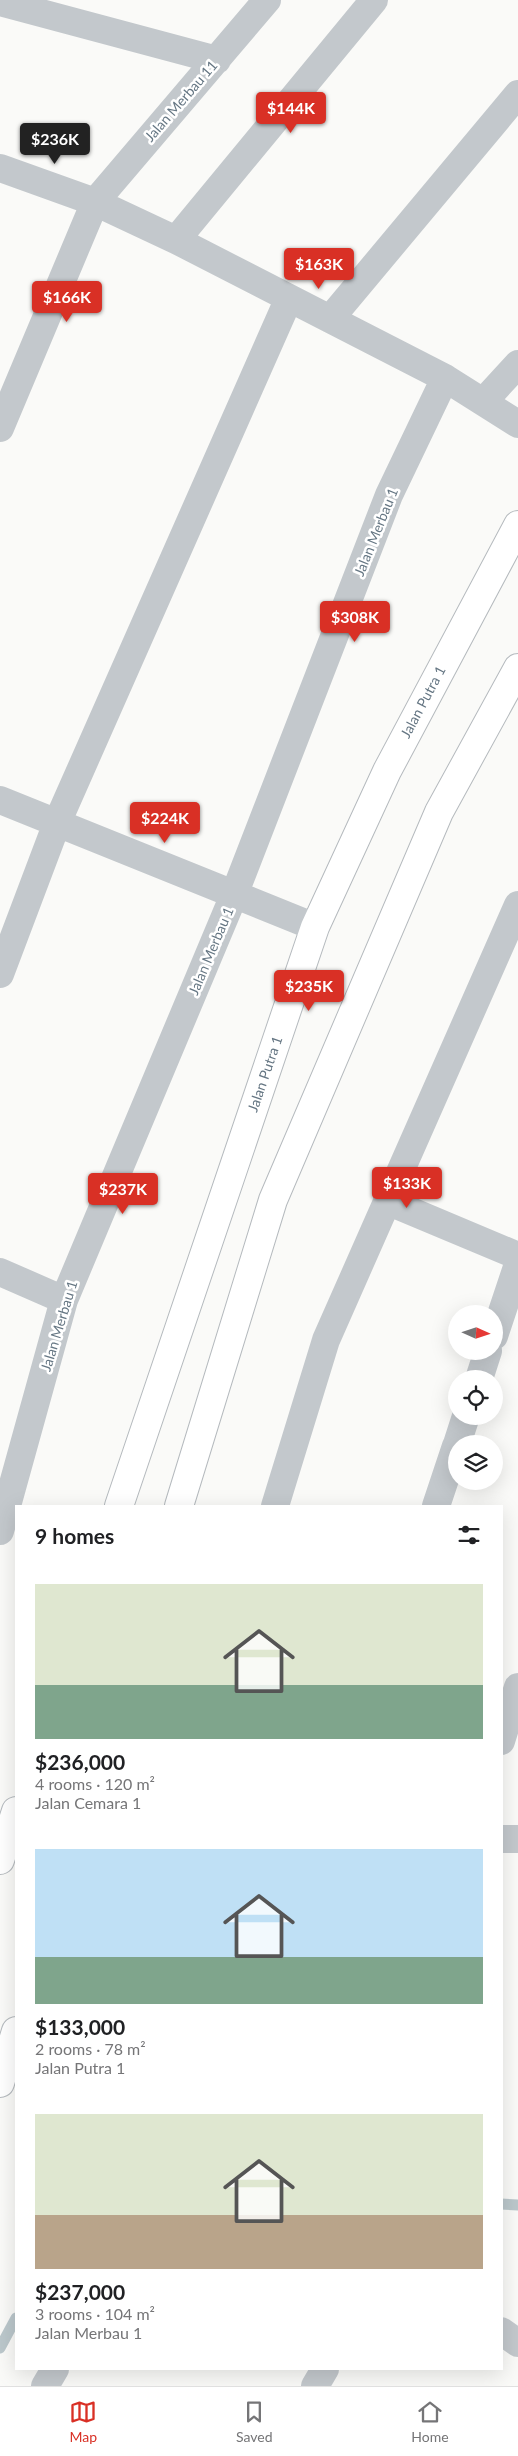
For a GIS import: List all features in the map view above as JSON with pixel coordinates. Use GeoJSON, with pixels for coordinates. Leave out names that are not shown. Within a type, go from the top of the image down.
{"type":"FeatureCollection","features":[{"type":"Feature","properties":{"kind":"main road","name":"Jalan Putra 1"},"geometry":{"type":"LineString","coordinates":[[119,1505],[315,927],[387,771],[518,525]]}},
{"type":"Feature","properties":{"kind":"main road"},"geometry":{"type":"LineString","coordinates":[[178,1505],[273,1200],[439,812],[518,668]]}},
{"type":"Feature","properties":{"kind":"main road"},"geometry":{"type":"LineString","coordinates":[[0,1860],[15,1814]]}},
{"type":"Feature","properties":{"kind":"main road"},"geometry":{"type":"LineString","coordinates":[[0,2083],[15,2034]]}},
{"type":"Feature","properties":{"kind":"street","name":"Jalan Merbau 11"},"geometry":{"type":"LineString","coordinates":[[0,428],[95,202],[267,0]]}},
{"type":"Feature","properties":{"kind":"street"},"geometry":{"type":"LineString","coordinates":[[176,240],[374,0]]}},
{"type":"Feature","properties":{"kind":"street"},"geometry":{"type":"LineString","coordinates":[[0,2],[217,60]]}},
{"type":"Feature","properties":{"kind":"street"},"geometry":{"type":"LineString","coordinates":[[330,319],[518,94]]}},
{"type":"Feature","properties":{"kind":"street"},"geometry":{"type":"LineString","coordinates":[[0,168],[95,202],[176,240],[445,378],[518,424]]}},
{"type":"Feature","properties":{"kind":"street"},"geometry":{"type":"LineString","coordinates":[[0,974],[57,824],[289,298]]}},
{"type":"Feature","properties":{"kind":"street"},"geometry":{"type":"LineString","coordinates":[[484,402],[518,364]]}},
{"type":"Feature","properties":{"kind":"street","name":"Jalan Merbau 1"},"geometry":{"type":"LineString","coordinates":[[0,1532],[64,1300],[234,895],[390,494],[445,378]]}},
{"type":"Feature","properties":{"kind":"street"},"geometry":{"type":"LineString","coordinates":[[0,800],[315,927]]}},
{"type":"Feature","properties":{"kind":"street"},"geometry":{"type":"LineString","coordinates":[[275,1505],[326,1340],[518,905]]}},
{"type":"Feature","properties":{"kind":"street"},"geometry":{"type":"LineString","coordinates":[[387,1201],[518,1256]]}},
{"type":"Feature","properties":{"kind":"street"},"geometry":{"type":"LineString","coordinates":[[503,1309],[518,1264]]}},
{"type":"Feature","properties":{"kind":"street"},"geometry":{"type":"LineString","coordinates":[[0,1272],[64,1300]]}},
{"type":"Feature","properties":{"kind":"street"},"geometry":{"type":"LineString","coordinates":[[436,1505],[448,1471]]}},
{"type":"Feature","properties":{"kind":"street"},"geometry":{"type":"LineString","coordinates":[[503,1735],[516,1696]]}},
{"type":"Feature","properties":{"kind":"street"},"geometry":{"type":"LineString","coordinates":[[503,1839],[518,1840]]}},
{"type":"Feature","properties":{"kind":"street"},"geometry":{"type":"LineString","coordinates":[[503,2332],[518,2343]]}},
{"type":"Feature","properties":{"kind":"street"},"geometry":{"type":"LineString","coordinates":[[45,2386],[54,2370]]}},
{"type":"Feature","properties":{"kind":"street"},"geometry":{"type":"LineString","coordinates":[[315,2386],[324,2370]]}},
{"type":"Feature","properties":{"kind":"waterway"},"geometry":{"type":"LineString","coordinates":[[503,2204],[518,2205]]}},
{"type":"Feature","properties":{"kind":"waterway"},"geometry":{"type":"LineString","coordinates":[[0,2348],[15,2320]]}}]}
